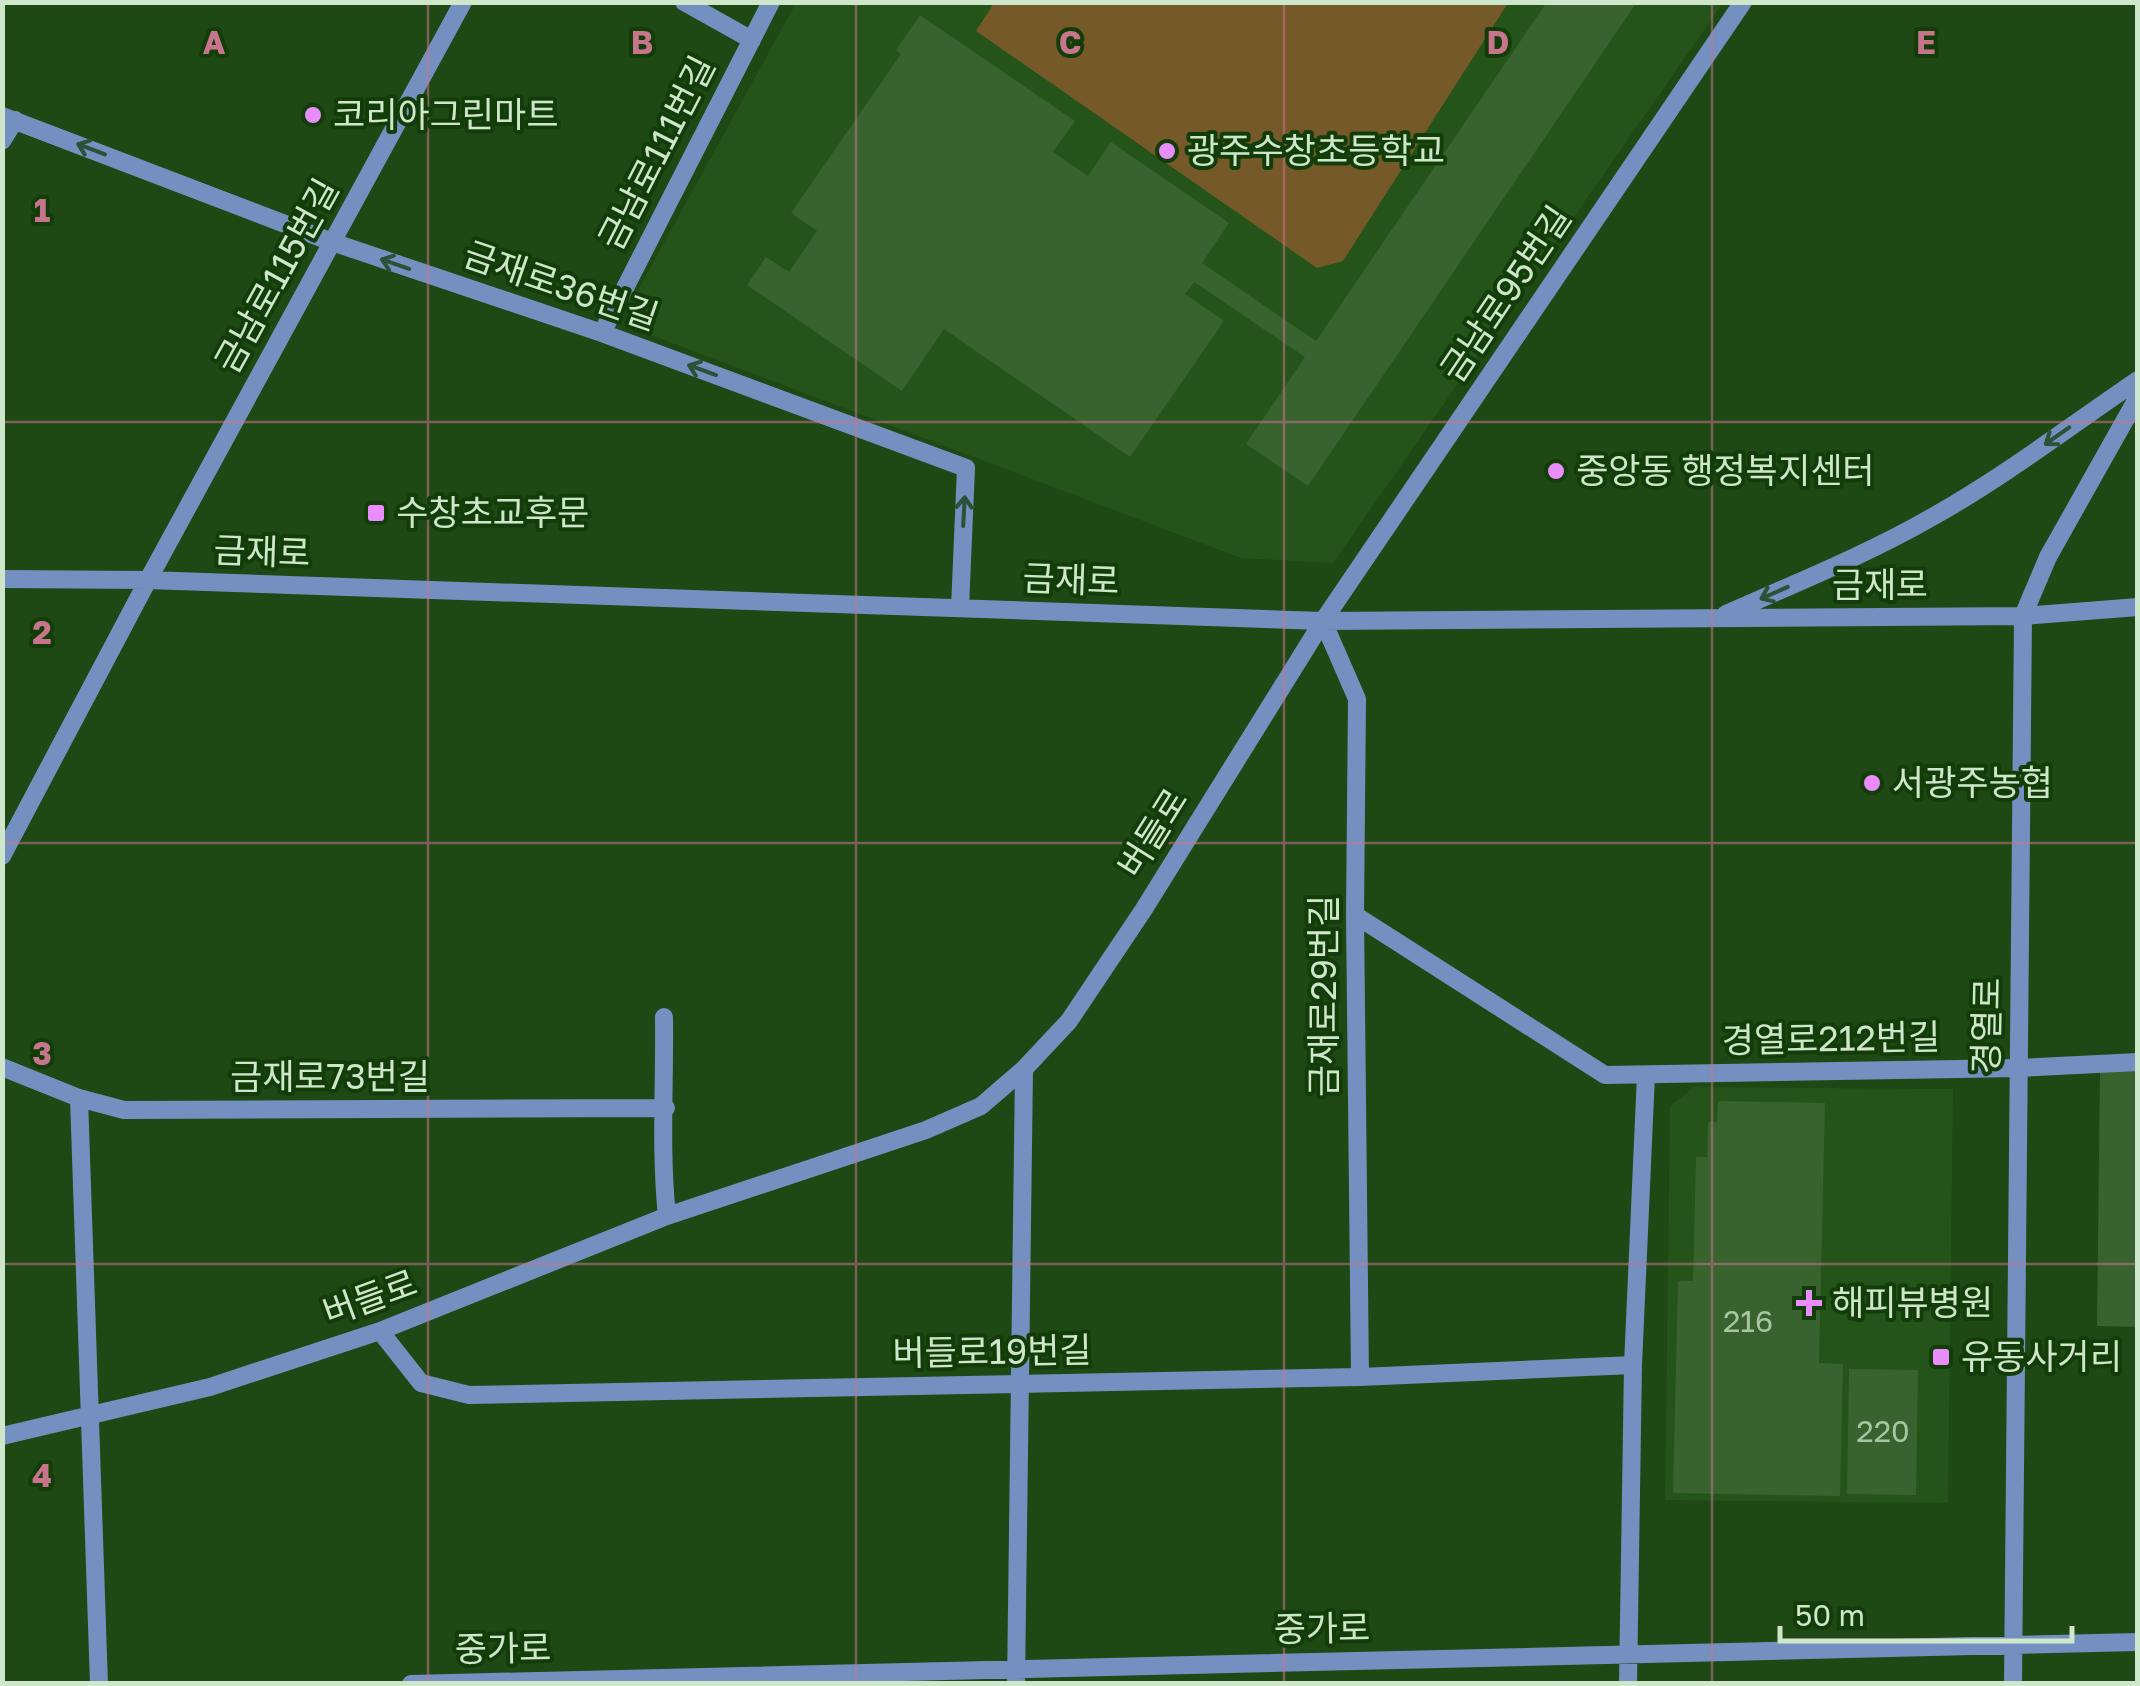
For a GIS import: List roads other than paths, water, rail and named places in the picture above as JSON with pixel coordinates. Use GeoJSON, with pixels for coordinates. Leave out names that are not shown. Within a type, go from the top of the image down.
{"type":"FeatureCollection","features":[{"type":"Feature","properties":{"kind":"street","name":"금남로115번길"},"geometry":{"type":"LineString","coordinates":[[2,856],[463,2]]}},
{"type":"Feature","properties":{"kind":"street"},"geometry":{"type":"LineString","coordinates":[[684,2],[752,40]]}},
{"type":"Feature","properties":{"kind":"street","name":"금남로111번길"},"geometry":{"type":"LineString","coordinates":[[602,334],[771,2]]}},
{"type":"Feature","properties":{"kind":"street","name":"금남로95번길"},"geometry":{"type":"LineString","coordinates":[[1323,622],[1743,2]]}},
{"type":"Feature","properties":{"kind":"street","name":"금재로36번길"},"geometry":{"type":"LineString","coordinates":[[9,118],[332,242],[602,334],[966,468],[960,608]]}},
{"type":"Feature","properties":{"kind":"street"},"geometry":{"type":"LineString","coordinates":[[2,141],[9,118]]}},
{"type":"Feature","properties":{"kind":"street"},"geometry":{"type":"LineString","coordinates":[[1716,619],[1933,517],[2138,380]]}},
{"type":"Feature","properties":{"kind":"street","name":"경열로"},"geometry":{"type":"LineString","coordinates":[[2013,1684],[2023,616],[2048,558],[2138,397]]}},
{"type":"Feature","properties":{"kind":"street","name":"금재로"},"geometry":{"type":"LineString","coordinates":[[2,579],[148,580],[1323,622],[2023,616],[2138,608]]}},
{"type":"Feature","properties":{"kind":"street","name":"금재로29번길"},"geometry":{"type":"LineString","coordinates":[[1323,622],[1357,699],[1360,1376]]}},
{"type":"Feature","properties":{"kind":"street","name":"버들로"},"geometry":{"type":"LineString","coordinates":[[2,1436],[210,1387],[380,1331],[668,1216],[926,1130],[981,1106],[1070,1021],[1323,622]]}},
{"type":"Feature","properties":{"kind":"street","name":"경열로212번길"},"geometry":{"type":"LineString","coordinates":[[1355,915],[1605,1075],[2018,1068],[2138,1062]]}},
{"type":"Feature","properties":{"kind":"street"},"geometry":{"type":"LineString","coordinates":[[664,1017],[666,1108],[661,1164],[668,1216]]}},
{"type":"Feature","properties":{"kind":"street","name":"금재로73번길"},"geometry":{"type":"LineString","coordinates":[[2,1068],[79,1098],[124,1110],[666,1108]]}},
{"type":"Feature","properties":{"kind":"street"},"geometry":{"type":"LineString","coordinates":[[1016,1676],[1024,1069]]}},
{"type":"Feature","properties":{"kind":"street"},"geometry":{"type":"LineString","coordinates":[[1628,1684],[1633,1365],[1646,1075]]}},
{"type":"Feature","properties":{"kind":"street"},"geometry":{"type":"LineString","coordinates":[[79,1098],[99,1684]]}},
{"type":"Feature","properties":{"kind":"street","name":"버들로19번길"},"geometry":{"type":"LineString","coordinates":[[380,1331],[421,1383],[469,1395],[1360,1376],[1633,1365]]}},
{"type":"Feature","properties":{"kind":"street","name":"중가로"},"geometry":{"type":"LineString","coordinates":[[411,1684],[1016,1676],[1628,1654],[2138,1642]]}},
{"type":"Feature","properties":{"kind":"place","name":"코리아그린마트"},"geometry":{"type":"Point","coordinates":[313,115]}},
{"type":"Feature","properties":{"kind":"place","name":"광주수창초등학교"},"geometry":{"type":"Point","coordinates":[1167,151]}},
{"type":"Feature","properties":{"kind":"place","name":"중앙동 행정복지센터"},"geometry":{"type":"Point","coordinates":[1556,471]}},
{"type":"Feature","properties":{"kind":"place","name":"수창초교후문"},"geometry":{"type":"Point","coordinates":[376,513]}},
{"type":"Feature","properties":{"kind":"place","name":"서광주농협"},"geometry":{"type":"Point","coordinates":[1872,783]}},
{"type":"Feature","properties":{"kind":"place","name":"해피뷰병원"},"geometry":{"type":"Point","coordinates":[1809,1303]}},
{"type":"Feature","properties":{"kind":"place","name":"유동사거리"},"geometry":{"type":"Point","coordinates":[1941,1357]}}]}
